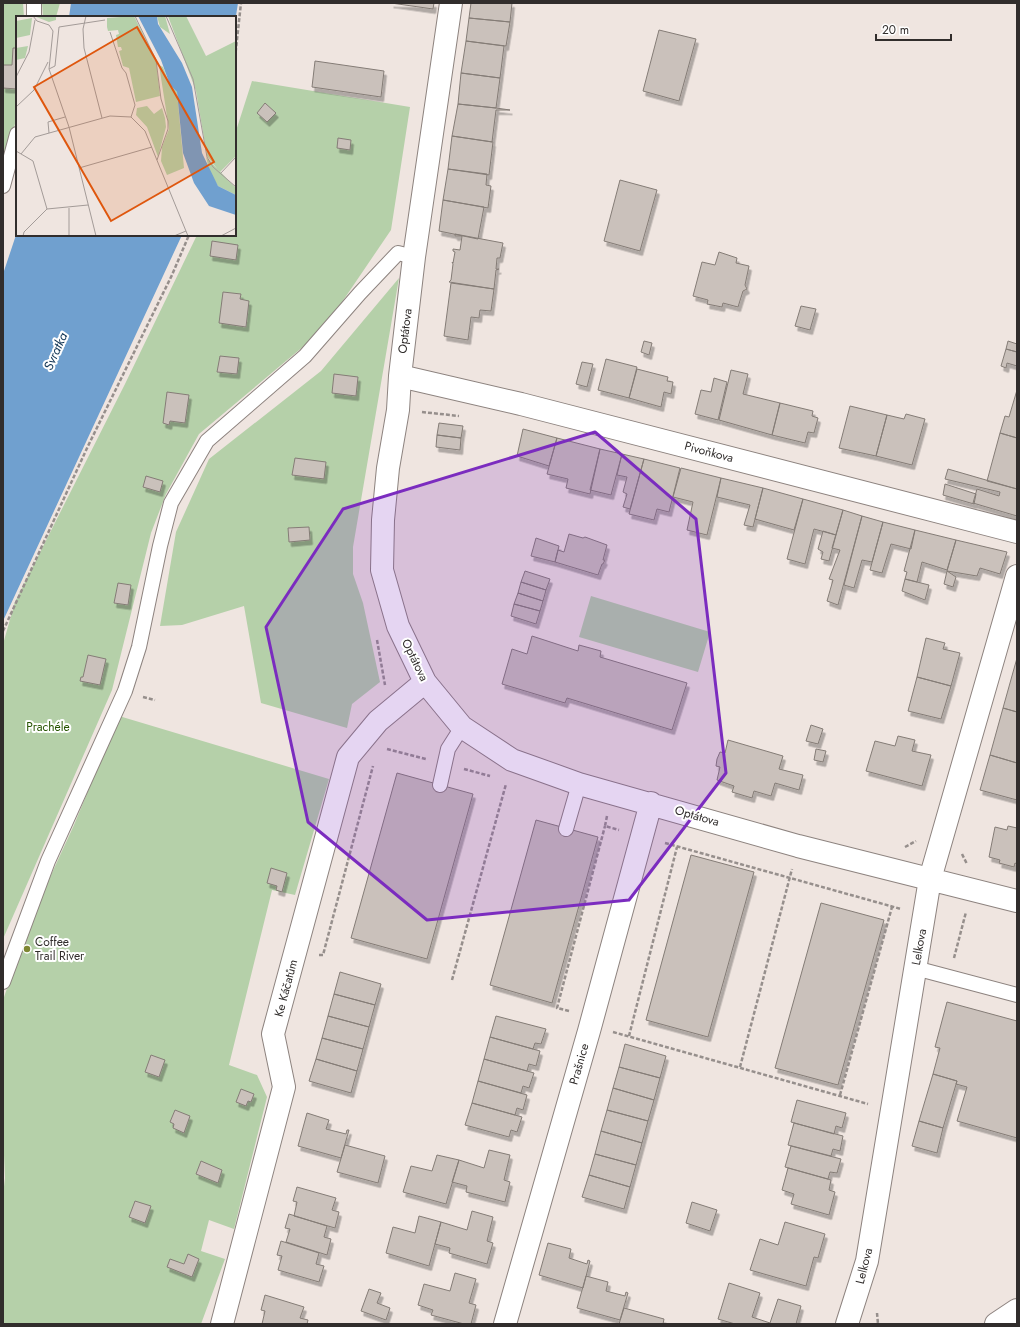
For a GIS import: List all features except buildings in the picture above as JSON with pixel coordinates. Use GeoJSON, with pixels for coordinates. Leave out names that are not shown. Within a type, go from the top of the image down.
{"type":"FeatureCollection","features":[{"type":"Feature","properties":{"kind":"street","name":"Optátova"},"geometry":{"type":"LineString","coordinates":[[451,3],[414,257],[400,376],[398,410],[388,468],[383,520],[382,565],[398,626],[425,682],[462,727],[512,760],[579,784],[651,803],[798,846],[1017,901]]}},
{"type":"Feature","properties":{"kind":"street","name":"Pivoňkova"},"geometry":{"type":"LineString","coordinates":[[400,376],[521,404],[1017,532]]}},
{"type":"Feature","properties":{"kind":"street","name":"Lelkova"},"geometry":{"type":"LineString","coordinates":[[847,1324],[866,1267],[930,879],[1017,576]]}},
{"type":"Feature","properties":{"kind":"street","name":"Ke Káčatům"},"geometry":{"type":"LineString","coordinates":[[222,1324],[284,1087],[274,1034],[348,757],[378,721],[425,682]]}},
{"type":"Feature","properties":{"kind":"street","name":"Prašnice"},"geometry":{"type":"LineString","coordinates":[[505,1324],[589,1030],[651,803]]}},
{"type":"Feature","properties":{"kind":"street"},"geometry":{"type":"LineString","coordinates":[[996,1324],[1017,1310]]}},
{"type":"Feature","properties":{"kind":"lane"},"geometry":{"type":"LineString","coordinates":[[34,3],[34,16]]}},
{"type":"Feature","properties":{"kind":"lane"},"geometry":{"type":"LineString","coordinates":[[3,186],[16,138]]}},
{"type":"Feature","properties":{"kind":"lane"},"geometry":{"type":"LineString","coordinates":[[3,982],[48,861],[125,692],[139,647],[160,546],[171,503],[207,441],[305,356],[360,293],[398,254],[414,257]]}},
{"type":"Feature","properties":{"kind":"lane"},"geometry":{"type":"LineString","coordinates":[[440,785],[448,749],[462,727]]}},
{"type":"Feature","properties":{"kind":"lane"},"geometry":{"type":"LineString","coordinates":[[566,829],[579,784]]}},
{"type":"Feature","properties":{"kind":"lane"},"geometry":{"type":"LineString","coordinates":[[915,968],[1017,995]]}},
{"type":"Feature","properties":{"kind":"path"},"geometry":{"type":"LineString","coordinates":[[236,49],[241,3]]}},
{"type":"Feature","properties":{"kind":"path"},"geometry":{"type":"LineString","coordinates":[[3,631],[88,446],[172,274],[189,236]]}},
{"type":"Feature","properties":{"kind":"path"},"geometry":{"type":"LineString","coordinates":[[452,980],[512,760]]}},
{"type":"Feature","properties":{"kind":"path"},"geometry":{"type":"LineString","coordinates":[[317,954],[323,955],[374,761]]}},
{"type":"Feature","properties":{"kind":"path"},"geometry":{"type":"LineString","coordinates":[[901,850],[919,839]]}},
{"type":"Feature","properties":{"kind":"path"},"geometry":{"type":"LineString","coordinates":[[740,1067],[798,846]]}},
{"type":"Feature","properties":{"kind":"path"},"geometry":{"type":"LineString","coordinates":[[629,1036],[677,847]]}},
{"type":"Feature","properties":{"kind":"path"},"geometry":{"type":"LineString","coordinates":[[840,1095],[892,907]]}},
{"type":"Feature","properties":{"kind":"path"},"geometry":{"type":"LineString","coordinates":[[608,1031],[892,1110]]}},
{"type":"Feature","properties":{"kind":"highlighted area"},"geometry":{"type":"Polygon","coordinates":[[[595,432],[696,519],[726,773],[629,900],[427,920],[308,822],[266,627],[343,509],[595,432]]]}},
{"type":"Feature","properties":{"kind":"green space"},"geometry":{"type":"Polygon","coordinates":[[[3,3],[23,3],[24,16],[16,16],[16,120],[3,170],[3,3]]]}},
{"type":"Feature","properties":{"kind":"green space"},"geometry":{"type":"Polygon","coordinates":[[[42,3],[60,3],[56,16],[43,16],[42,3]]]}},
{"type":"Feature","properties":{"kind":"green space","name":"Prachéle"},"geometry":{"type":"Polygon","coordinates":[[[252,81],[410,107],[391,230],[323,330],[199,434],[166,494],[151,533],[112,690],[3,939],[3,644],[15,602],[125,384],[197,236],[236,236],[236,131],[252,81]]]}},
{"type":"Feature","properties":{"kind":"green space"},"geometry":{"type":"Polygon","coordinates":[[[399,278],[353,547],[353,574],[363,603],[380,682],[352,704],[347,728],[261,703],[244,606],[182,625],[160,626],[176,532],[209,459],[321,371],[399,278]]]}},
{"type":"Feature","properties":{"kind":"green space"},"geometry":{"type":"Polygon","coordinates":[[[591,596],[710,632],[698,672],[579,637],[591,596]]]}},
{"type":"Feature","properties":{"kind":"green space"},"geometry":{"type":"Polygon","coordinates":[[[119,716],[329,779],[295,895],[272,890],[229,1065],[257,1075],[267,1097],[234,1229],[209,1220],[201,1251],[225,1259],[201,1324],[3,1324],[3,1195],[5,1178],[3,1133],[3,1000],[21,948],[45,888],[74,825],[119,716]]]}},
{"type":"Feature","properties":{"kind":"water"},"geometry":{"type":"Polygon","coordinates":[[[71,3],[238,3],[236,16],[69,16],[71,3]]]}},
{"type":"Feature","properties":{"kind":"water","name":"Svratka"},"geometry":{"type":"Polygon","coordinates":[[[16,235],[182,236],[3,621],[3,274],[16,235]]]}},
{"type":"Feature","properties":{"kind":"place","name":"Coffee Trail River"},"geometry":{"type":"Point","coordinates":[27,949]}}]}
